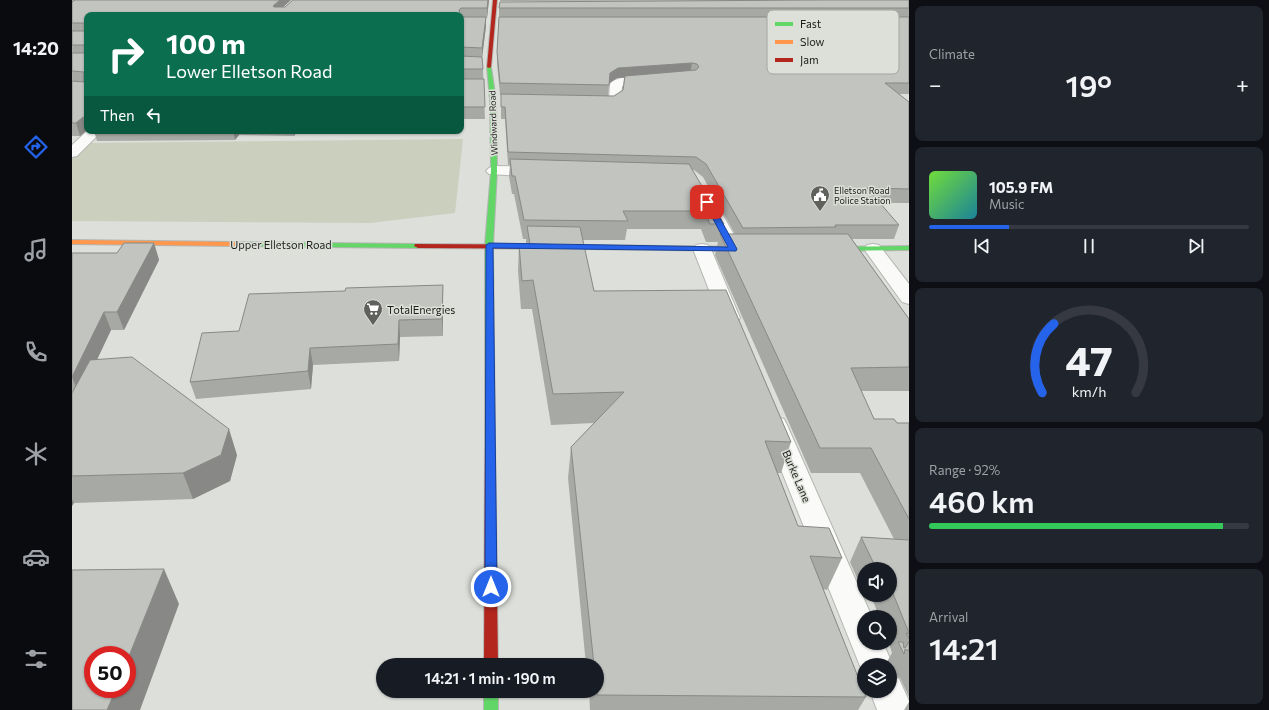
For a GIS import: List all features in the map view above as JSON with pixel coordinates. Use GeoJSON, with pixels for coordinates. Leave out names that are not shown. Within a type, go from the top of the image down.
{"type":"FeatureCollection","features":[{"type":"Feature","properties":{"kind":"main road","name":"Windward Road"},"geometry":{"type":"LineString","coordinates":[[491,658],[489,245],[494,171],[493,100],[489,63],[498,22],[497,4]]}},
{"type":"Feature","properties":{"kind":"main road","name":"Upper Elletson Road"},"geometry":{"type":"LineString","coordinates":[[72,242],[489,245],[702,250],[756,249]]}},
{"type":"Feature","properties":{"kind":"main road"},"geometry":{"type":"LineString","coordinates":[[818,249],[909,248]]}},
{"type":"Feature","properties":{"kind":"main road"},"geometry":{"type":"LineString","coordinates":[[491,698],[491,710]]}},
{"type":"Feature","properties":{"kind":"street"},"geometry":{"type":"LineString","coordinates":[[481,22],[498,22]]}},
{"type":"Feature","properties":{"kind":"street"},"geometry":{"type":"LineString","coordinates":[[475,62],[489,63]]}},
{"type":"Feature","properties":{"kind":"street"},"geometry":{"type":"LineString","coordinates":[[583,102],[615,101],[616,84],[621,82],[667,79]]}},
{"type":"Feature","properties":{"kind":"street"},"geometry":{"type":"LineString","coordinates":[[476,85],[492,85]]}},
{"type":"Feature","properties":{"kind":"street"},"geometry":{"type":"LineString","coordinates":[[493,100],[508,100]]}},
{"type":"Feature","properties":{"kind":"street"},"geometry":{"type":"LineString","coordinates":[[75,147],[91,134]]}},
{"type":"Feature","properties":{"kind":"street"},"geometry":{"type":"LineString","coordinates":[[494,171],[550,172]]}},
{"type":"Feature","properties":{"kind":"street"},"geometry":{"type":"LineString","coordinates":[[701,191],[733,249]]}},
{"type":"Feature","properties":{"kind":"street"},"geometry":{"type":"LineString","coordinates":[[873,249],[909,298]]}},
{"type":"Feature","properties":{"kind":"street"},"geometry":{"type":"LineString","coordinates":[[702,250],[738,337]]}},
{"type":"Feature","properties":{"kind":"street","name":"Burke Lane"},"geometry":{"type":"LineString","coordinates":[[766,403],[857,619]]}},
{"type":"Feature","properties":{"kind":"street"},"geometry":{"type":"LineString","coordinates":[[890,698],[895,710]]}},
{"type":"Feature","properties":{"kind":"green space"},"geometry":{"type":"Polygon","coordinates":[[[463,139],[455,213],[370,223],[72,221],[72,158],[87,143],[463,139]]]}},
{"type":"Feature","properties":{"kind":"building"},"geometry":{"type":"Polygon","coordinates":[[[75,0],[280,0],[273,6],[285,7],[293,0],[488,0],[487,8],[461,8],[459,12],[84,12],[84,23],[72,23],[72,2],[75,0]]]}},
{"type":"Feature","properties":{"kind":"building"},"geometry":{"type":"Polygon","coordinates":[[[909,0],[909,8],[499,8],[500,2],[909,0]]]}},
{"type":"Feature","properties":{"kind":"building"},"geometry":{"type":"Polygon","coordinates":[[[464,17],[486,17],[482,48],[464,47],[464,17]]]}},
{"type":"Feature","properties":{"kind":"building"},"geometry":{"type":"Polygon","coordinates":[[[499,17],[767,17],[767,74],[899,74],[899,17],[909,17],[909,83],[885,83],[909,102],[909,189],[867,188],[899,225],[835,225],[836,227],[743,228],[706,164],[696,157],[508,152],[505,107],[501,107],[501,94],[614,96],[623,90],[625,76],[696,70],[699,67],[697,64],[692,63],[618,68],[610,73],[609,85],[500,83],[497,52],[499,17]]]}},
{"type":"Feature","properties":{"kind":"building"},"geometry":{"type":"Polygon","coordinates":[[[72,31],[84,31],[84,45],[72,45],[72,31]]]}},
{"type":"Feature","properties":{"kind":"building"},"geometry":{"type":"Polygon","coordinates":[[[72,53],[84,53],[84,72],[72,71],[72,53]]]}},
{"type":"Feature","properties":{"kind":"building"},"geometry":{"type":"Polygon","coordinates":[[[464,56],[482,57],[483,69],[464,69],[464,56]]]}},
{"type":"Feature","properties":{"kind":"building"},"geometry":{"type":"Polygon","coordinates":[[[464,79],[484,79],[485,107],[464,107],[464,79]]]}},
{"type":"Feature","properties":{"kind":"building"},"geometry":{"type":"Polygon","coordinates":[[[72,81],[84,82],[84,117],[76,123],[72,123],[72,81]]]}},
{"type":"Feature","properties":{"kind":"building"},"geometry":{"type":"Polygon","coordinates":[[[510,159],[689,164],[724,224],[710,224],[704,211],[623,211],[628,221],[524,220],[515,176],[512,176],[510,159]]]}},
{"type":"Feature","properties":{"kind":"building"},"geometry":{"type":"Polygon","coordinates":[[[527,226],[580,227],[594,291],[726,290],[791,442],[765,441],[798,526],[829,528],[842,558],[810,556],[857,674],[857,697],[604,695],[604,658],[593,658],[571,447],[624,392],[553,394],[533,280],[522,281],[519,244],[530,244],[527,226]]]}},
{"type":"Feature","properties":{"kind":"building"},"geometry":{"type":"Polygon","coordinates":[[[720,234],[848,234],[909,319],[909,367],[851,368],[874,419],[894,419],[897,423],[909,423],[909,519],[871,448],[820,448],[720,234]]]}},
{"type":"Feature","properties":{"kind":"building"},"geometry":{"type":"Polygon","coordinates":[[[124,243],[154,243],[117,312],[104,312],[72,377],[72,253],[117,253],[124,243]]]}},
{"type":"Feature","properties":{"kind":"building"},"geometry":{"type":"Polygon","coordinates":[[[443,285],[442,319],[399,320],[398,344],[310,348],[308,371],[190,382],[202,333],[239,331],[249,294],[345,291],[346,288],[443,285]]]}},
{"type":"Feature","properties":{"kind":"building"},"geometry":{"type":"Polygon","coordinates":[[[132,357],[229,429],[221,455],[183,473],[72,476],[72,393],[90,360],[132,357]]]}},
{"type":"Feature","properties":{"kind":"building"},"geometry":{"type":"Polygon","coordinates":[[[861,537],[909,540],[909,633],[896,602],[897,562],[873,562],[861,537]]]}},
{"type":"Feature","properties":{"kind":"building"},"geometry":{"type":"Polygon","coordinates":[[[164,569],[133,646],[84,646],[84,698],[112,698],[107,710],[72,710],[72,570],[164,569]]]}},
{"type":"Feature","properties":{"kind":"building"},"geometry":{"type":"Polygon","coordinates":[[[909,641],[909,651],[905,649],[904,654],[898,642],[903,642],[904,648],[909,641]]]}},
{"type":"Feature","properties":{"kind":"traffic: fast"},"geometry":{"type":"LineString","coordinates":[[489,67],[493,100],[494,171],[489,245],[490,443]]}},
{"type":"Feature","properties":{"kind":"traffic: fast"},"geometry":{"type":"LineString","coordinates":[[235,244],[418,246]]}},
{"type":"Feature","properties":{"kind":"traffic: fast"},"geometry":{"type":"LineString","coordinates":[[828,249],[909,248]]}},
{"type":"Feature","properties":{"kind":"traffic: fast"},"geometry":{"type":"LineString","coordinates":[[491,698],[491,710]]}},
{"type":"Feature","properties":{"kind":"traffic: slow"},"geometry":{"type":"LineString","coordinates":[[72,242],[235,244]]}},
{"type":"Feature","properties":{"kind":"traffic: slow"},"geometry":{"type":"LineString","coordinates":[[582,247],[746,249]]}},
{"type":"Feature","properties":{"kind":"traffic: jam"},"geometry":{"type":"LineString","coordinates":[[489,67],[495,0]]}},
{"type":"Feature","properties":{"kind":"traffic: jam"},"geometry":{"type":"LineString","coordinates":[[418,246],[582,247]]}},
{"type":"Feature","properties":{"kind":"traffic: jam"},"geometry":{"type":"LineString","coordinates":[[490,443],[491,658]]}},
{"type":"Feature","properties":{"kind":"place","name":"Elletson Road Police Station"},"geometry":{"type":"Point","coordinates":[820,212]}},
{"type":"Feature","properties":{"kind":"place","name":"TotalEnergies"},"geometry":{"type":"Point","coordinates":[373,326]}},
{"type":"Feature","properties":{"kind":"route"},"geometry":{"type":"LineString","coordinates":[[491,587],[489,245],[702,250],[733,249],[707,202]]}}]}
